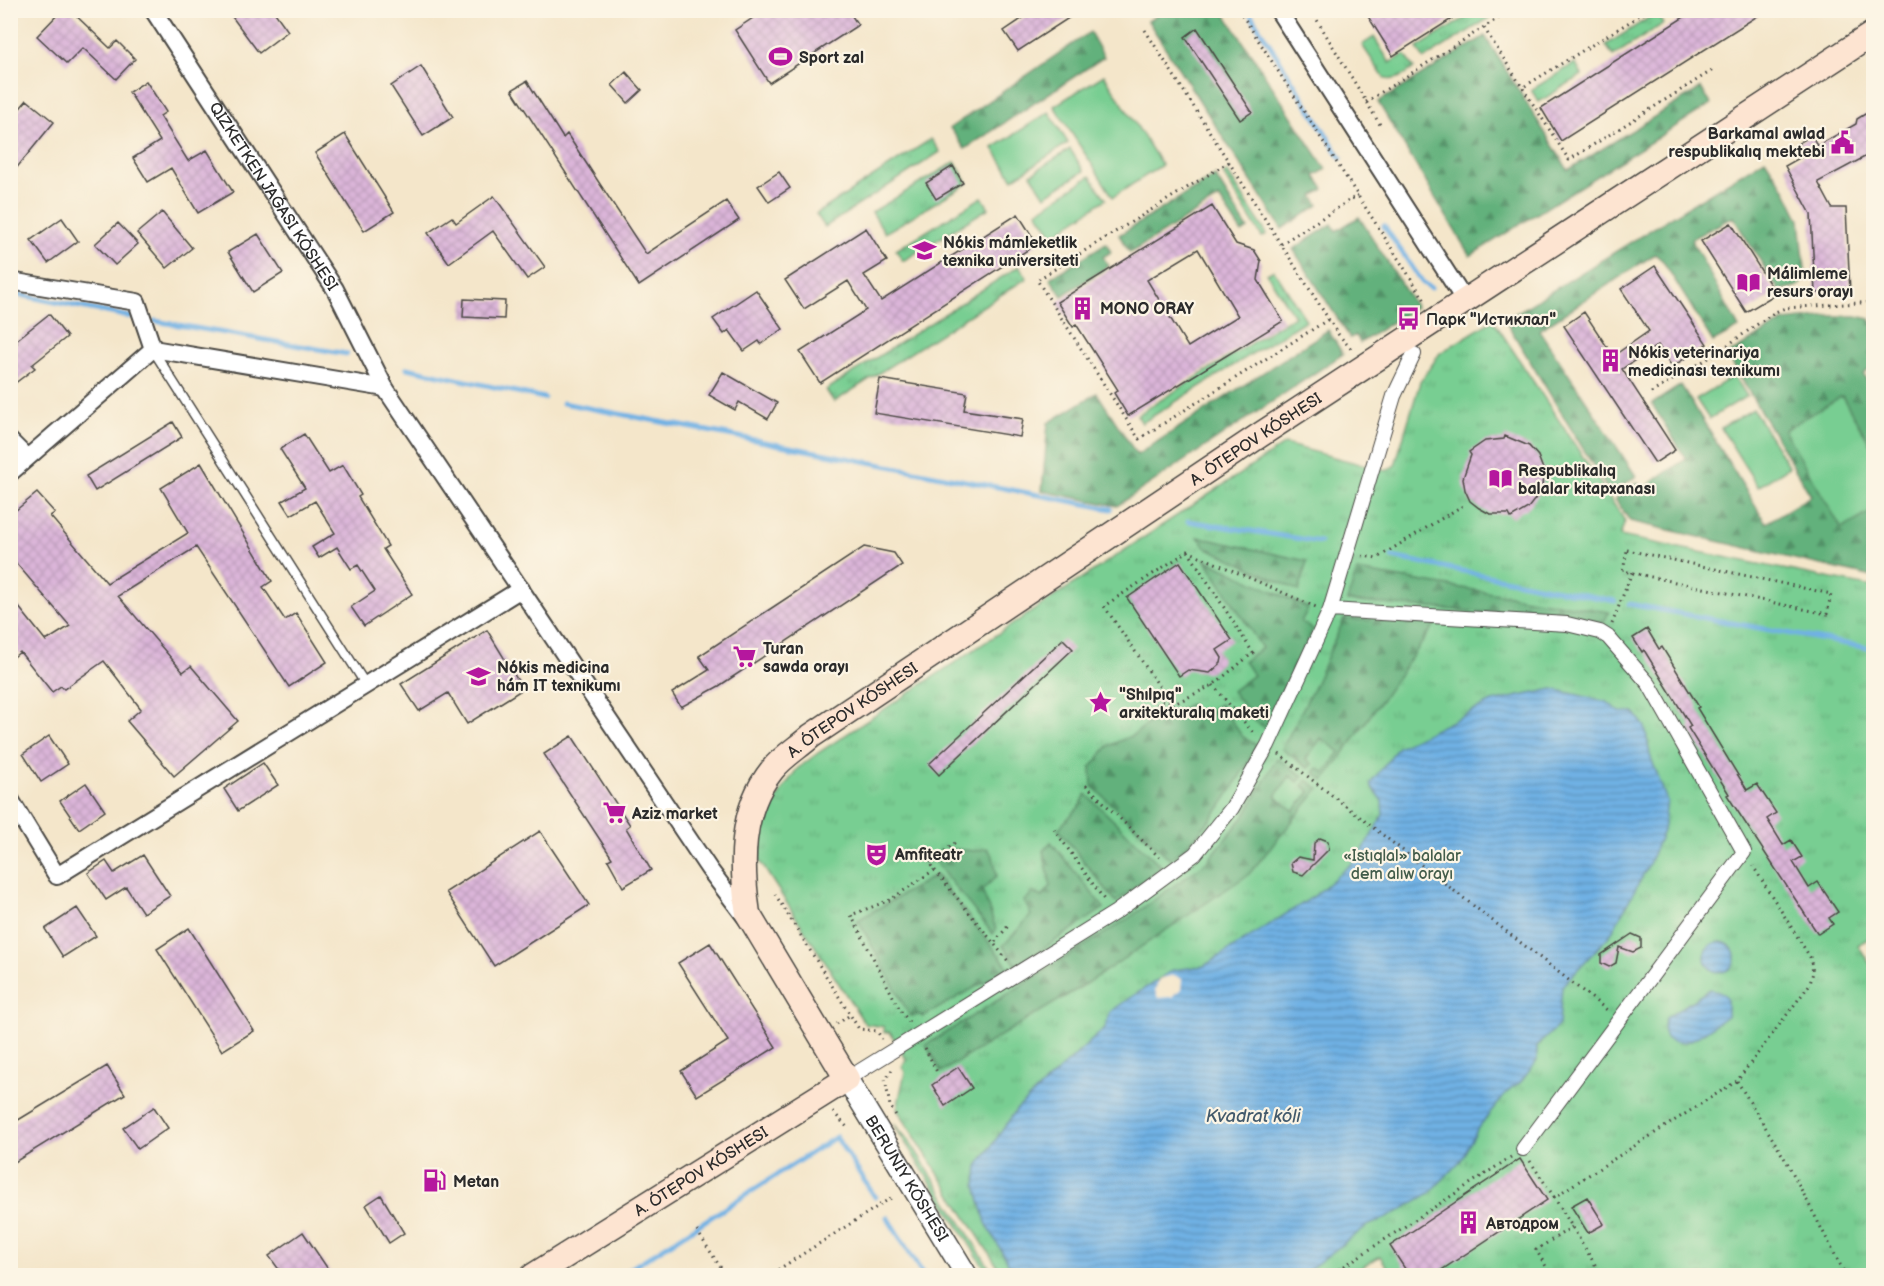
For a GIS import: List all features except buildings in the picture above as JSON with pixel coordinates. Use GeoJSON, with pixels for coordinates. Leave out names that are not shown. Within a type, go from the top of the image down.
{"type":"FeatureCollection","features":[{"type":"Feature","properties":{"kind":"main road","name":"A. ÓTEPOV KÓSHESI"},"geometry":{"type":"LineString","coordinates":[[533,1275],[847,1079],[754,924],[743,883],[743,847],[751,809],[772,770],[811,736],[1465,301],[1874,33]]}},
{"type":"Feature","properties":{"kind":"street"},"geometry":{"type":"LineString","coordinates":[[153,10],[335,289],[385,388],[709,869],[754,924]]}},
{"type":"Feature","properties":{"kind":"street"},"geometry":{"type":"LineString","coordinates":[[1278,10],[1465,301]]}},
{"type":"Feature","properties":{"kind":"street"},"geometry":{"type":"LineString","coordinates":[[10,281],[136,302],[153,350]]}},
{"type":"Feature","properties":{"kind":"street"},"geometry":{"type":"LineString","coordinates":[[10,473],[153,350],[385,388]]}},
{"type":"Feature","properties":{"kind":"street"},"geometry":{"type":"LineString","coordinates":[[847,1079],[1018,975],[1114,913],[1195,854],[1232,807],[1268,745],[1330,610],[1345,552],[1394,396],[1414,354]]}},
{"type":"Feature","properties":{"kind":"street"},"geometry":{"type":"LineString","coordinates":[[10,441],[26,457]]}},
{"type":"Feature","properties":{"kind":"street"},"geometry":{"type":"LineString","coordinates":[[10,800],[57,876],[521,589]]}},
{"type":"Feature","properties":{"kind":"street"},"geometry":{"type":"LineString","coordinates":[[1330,610],[1568,624],[1608,637],[1649,684],[1744,852],[1523,1149]]}},
{"type":"Feature","properties":{"kind":"street"},"geometry":{"type":"LineString","coordinates":[[709,869],[726,873],[735,869],[743,847]]}},
{"type":"Feature","properties":{"kind":"street","name":"BERUNIY KÓSHESI"},"geometry":{"type":"LineString","coordinates":[[847,1079],[967,1275]]}},
{"type":"Feature","properties":{"kind":"lane"},"geometry":{"type":"LineString","coordinates":[[153,350],[366,685]]}},
{"type":"Feature","properties":{"kind":"path"},"geometry":{"type":"LineString","coordinates":[[1239,10],[1428,306]]}},
{"type":"Feature","properties":{"kind":"path"},"geometry":{"type":"LineString","coordinates":[[1311,10],[1382,128]]}},
{"type":"Feature","properties":{"kind":"path"},"geometry":{"type":"LineString","coordinates":[[1366,102],[1511,10]]}},
{"type":"Feature","properties":{"kind":"path"},"geometry":{"type":"LineString","coordinates":[[1525,86],[1648,10]]}},
{"type":"Feature","properties":{"kind":"path"},"geometry":{"type":"LineString","coordinates":[[1484,28],[1569,160],[1713,70]]}},
{"type":"Feature","properties":{"kind":"path"},"geometry":{"type":"LineString","coordinates":[[1145,30],[1329,319],[1353,351]]}},
{"type":"Feature","properties":{"kind":"path"},"geometry":{"type":"LineString","coordinates":[[1229,162],[1037,280],[1139,439],[1329,319]]}},
{"type":"Feature","properties":{"kind":"path"},"geometry":{"type":"LineString","coordinates":[[1281,244],[1358,195]]}},
{"type":"Feature","properties":{"kind":"path"},"geometry":{"type":"LineString","coordinates":[[1651,393],[1712,356],[1775,312],[1785,308],[1874,302]]}},
{"type":"Feature","properties":{"kind":"path"},"geometry":{"type":"LineString","coordinates":[[1345,552],[1377,558],[1462,506]]}},
{"type":"Feature","properties":{"kind":"path"},"geometry":{"type":"LineString","coordinates":[[1627,550],[1831,594],[1827,614],[1632,572],[1623,571],[1627,550]]}},
{"type":"Feature","properties":{"kind":"path"},"geometry":{"type":"LineString","coordinates":[[1188,551],[1313,607],[1330,610]]}},
{"type":"Feature","properties":{"kind":"path"},"geometry":{"type":"LineString","coordinates":[[1188,551],[1253,653],[1213,685],[1172,705],[1104,606],[1188,551]]}},
{"type":"Feature","properties":{"kind":"path"},"geometry":{"type":"LineString","coordinates":[[1608,637],[1632,572]]}},
{"type":"Feature","properties":{"kind":"path"},"geometry":{"type":"LineString","coordinates":[[1213,685],[1252,732],[1618,1019]]}},
{"type":"Feature","properties":{"kind":"path"},"geometry":{"type":"LineString","coordinates":[[1157,705],[1168,699]]}},
{"type":"Feature","properties":{"kind":"path"},"geometry":{"type":"LineString","coordinates":[[1086,786],[1172,871]]}},
{"type":"Feature","properties":{"kind":"path"},"geometry":{"type":"LineString","coordinates":[[1054,829],[1114,913]]}},
{"type":"Feature","properties":{"kind":"path"},"geometry":{"type":"LineString","coordinates":[[955,843],[929,863],[995,942],[1018,975]]}},
{"type":"Feature","properties":{"kind":"path"},"geometry":{"type":"LineString","coordinates":[[1554,1197],[1737,1081],[1802,997],[1813,972],[1810,957],[1744,852]]}},
{"type":"Feature","properties":{"kind":"path"},"geometry":{"type":"LineString","coordinates":[[934,870],[890,900],[851,915],[900,1010],[918,1034],[938,1074]]}},
{"type":"Feature","properties":{"kind":"path"},"geometry":{"type":"LineString","coordinates":[[775,894],[859,1029],[877,1031]]}},
{"type":"Feature","properties":{"kind":"path"},"geometry":{"type":"LineString","coordinates":[[995,942],[1008,926]]}},
{"type":"Feature","properties":{"kind":"path"},"geometry":{"type":"LineString","coordinates":[[832,1026],[850,1015]]}},
{"type":"Feature","properties":{"kind":"path"},"geometry":{"type":"LineString","coordinates":[[897,1063],[885,1079],[890,1106],[897,1117]]}},
{"type":"Feature","properties":{"kind":"path"},"geometry":{"type":"LineString","coordinates":[[1737,1081],[1788,1164],[1846,1275]]}},
{"type":"Feature","properties":{"kind":"path"},"geometry":{"type":"LineString","coordinates":[[1329,1275],[1523,1149],[1602,1275]]}},
{"type":"Feature","properties":{"kind":"path"},"geometry":{"type":"LineString","coordinates":[[768,1275],[891,1198]]}},
{"type":"Feature","properties":{"kind":"path"},"geometry":{"type":"LineString","coordinates":[[1552,1275],[1536,1250],[1572,1227]]}},
{"type":"Feature","properties":{"kind":"path"},"geometry":{"type":"LineString","coordinates":[[697,1231],[726,1275]]}},
{"type":"Feature","properties":{"kind":"green space"},"geometry":{"type":"Polygon","coordinates":[[[1164,11],[1223,11],[1326,169],[1315,176],[1324,189],[1313,196],[1319,205],[1282,229],[1148,21],[1164,11]]]}},
{"type":"Feature","properties":{"kind":"green space"},"geometry":{"type":"Polygon","coordinates":[[[1476,11],[1487,11],[1491,17],[1424,59],[1417,48],[1476,11]]]}},
{"type":"Feature","properties":{"kind":"green space"},"geometry":{"type":"Polygon","coordinates":[[[1656,13],[1663,24],[1613,56],[1606,45],[1656,13]]]}},
{"type":"Feature","properties":{"kind":"green space"},"geometry":{"type":"Polygon","coordinates":[[[1090,32],[1104,57],[965,149],[950,128],[1090,32]]]}},
{"type":"Feature","properties":{"kind":"green space"},"geometry":{"type":"Polygon","coordinates":[[[1485,36],[1568,170],[1701,88],[1711,104],[1470,256],[1378,102],[1485,36]]]}},
{"type":"Feature","properties":{"kind":"green space"},"geometry":{"type":"Polygon","coordinates":[[[1374,37],[1390,63],[1405,54],[1414,68],[1396,79],[1384,78],[1362,45],[1374,37]]]}},
{"type":"Feature","properties":{"kind":"green space"},"geometry":{"type":"Polygon","coordinates":[[[1575,63],[1582,75],[1539,102],[1531,90],[1575,63]]]}},
{"type":"Feature","properties":{"kind":"green space"},"geometry":{"type":"Polygon","coordinates":[[[1104,75],[1162,165],[1113,197],[1054,106],[1104,75]]]}},
{"type":"Feature","properties":{"kind":"green space"},"geometry":{"type":"Polygon","coordinates":[[[1049,112],[1068,143],[1013,179],[993,148],[1049,112]]]}},
{"type":"Feature","properties":{"kind":"green space"},"geometry":{"type":"Polygon","coordinates":[[[931,139],[940,152],[825,227],[816,214],[931,139]]]}},
{"type":"Feature","properties":{"kind":"green space"},"geometry":{"type":"Polygon","coordinates":[[[1070,149],[1084,171],[1045,196],[1031,174],[1070,149]]]}},
{"type":"Feature","properties":{"kind":"green space"},"geometry":{"type":"Polygon","coordinates":[[[1765,159],[1786,191],[1800,220],[1806,279],[1798,286],[1779,291],[1733,217],[1691,239],[1739,328],[1713,342],[1663,261],[1655,254],[1539,330],[1636,476],[1611,495],[1505,320],[1765,159]]]}},
{"type":"Feature","properties":{"kind":"green space"},"geometry":{"type":"Polygon","coordinates":[[[955,162],[968,183],[885,233],[872,212],[955,162]]]}},
{"type":"Feature","properties":{"kind":"green space"},"geometry":{"type":"Polygon","coordinates":[[[1227,172],[1267,234],[1262,237],[1223,174],[1227,172]]]}},
{"type":"Feature","properties":{"kind":"green space"},"geometry":{"type":"Polygon","coordinates":[[[1090,176],[1106,199],[1053,235],[1037,212],[1090,176]]]}},
{"type":"Feature","properties":{"kind":"green space"},"geometry":{"type":"Polygon","coordinates":[[[1215,176],[1248,229],[1242,233],[1219,198],[1130,253],[1119,235],[1215,176]]]}},
{"type":"Feature","properties":{"kind":"green space"},"geometry":{"type":"Polygon","coordinates":[[[982,197],[989,208],[903,261],[896,250],[982,197]]]}},
{"type":"Feature","properties":{"kind":"green space"},"geometry":{"type":"Polygon","coordinates":[[[1359,217],[1416,307],[1360,343],[1356,335],[1350,338],[1293,249],[1332,224],[1336,231],[1359,217]]]}},
{"type":"Feature","properties":{"kind":"green space"},"geometry":{"type":"Polygon","coordinates":[[[1106,243],[1111,252],[1103,257],[1109,266],[1062,296],[1050,278],[1106,243]]]}},
{"type":"Feature","properties":{"kind":"green space"},"geometry":{"type":"Polygon","coordinates":[[[1019,266],[1027,278],[834,402],[826,390],[1019,266]]]}},
{"type":"Feature","properties":{"kind":"green space"},"geometry":{"type":"Polygon","coordinates":[[[1274,270],[1306,320],[1142,423],[1137,415],[1294,316],[1267,274],[1274,270]]]}},
{"type":"Feature","properties":{"kind":"green space"},"geometry":{"type":"Polygon","coordinates":[[[1856,316],[1870,319],[1873,324],[1873,367],[1863,374],[1873,391],[1873,577],[1630,521],[1615,499],[1637,482],[1645,490],[1653,481],[1686,459],[1652,404],[1681,385],[1766,523],[1811,496],[1727,355],[1784,321],[1856,316]]]}},
{"type":"Feature","properties":{"kind":"green space","name":"«Istıqlal» balalar dem alıw orayı"},"geometry":{"type":"Polygon","coordinates":[[[1493,320],[1625,521],[1620,536],[1873,587],[1874,935],[1858,945],[1874,970],[1873,1275],[1393,1276],[1380,1256],[1350,1275],[1003,1275],[897,1109],[905,1072],[902,1067],[906,1059],[890,1032],[884,1032],[884,1027],[865,1024],[759,860],[763,825],[797,769],[818,753],[1285,444],[1386,471],[1395,465],[1420,382],[1440,353],[1493,320]]]}},
{"type":"Feature","properties":{"kind":"green space"},"geometry":{"type":"Polygon","coordinates":[[[1328,330],[1343,354],[1117,506],[1042,491],[1048,423],[1097,393],[1137,455],[1328,330]]]}},
{"type":"Feature","properties":{"kind":"green space"},"geometry":{"type":"Polygon","coordinates":[[[1734,376],[1747,396],[1709,419],[1696,399],[1734,376]]]}},
{"type":"Feature","properties":{"kind":"green space"},"geometry":{"type":"Polygon","coordinates":[[[1842,396],[1873,449],[1874,510],[1842,529],[1784,430],[1842,396]]]}},
{"type":"Feature","properties":{"kind":"green space"},"geometry":{"type":"Polygon","coordinates":[[[1753,409],[1789,467],[1758,487],[1721,428],[1753,409]]]}},
{"type":"Feature","properties":{"kind":"green space"},"geometry":{"type":"Polygon","coordinates":[[[1198,537],[1307,561],[1299,591],[1207,548],[1198,537]]]}},
{"type":"Feature","properties":{"kind":"green space"},"geometry":{"type":"Polygon","coordinates":[[[1205,559],[1308,608],[1301,622],[1313,629],[1265,728],[1256,722],[1232,691],[1253,675],[1244,661],[1262,648],[1205,559]]]}},
{"type":"Feature","properties":{"kind":"green space"},"geometry":{"type":"Polygon","coordinates":[[[1357,571],[1609,612],[1604,622],[1347,601],[1357,571]]]}},
{"type":"Feature","properties":{"kind":"green space"},"geometry":{"type":"Polygon","coordinates":[[[1344,619],[1436,623],[1324,781],[1314,773],[1318,768],[1325,773],[1340,752],[1321,738],[1306,759],[1312,764],[1308,768],[1282,749],[1315,685],[1344,619]]]}},
{"type":"Feature","properties":{"kind":"green space"},"geometry":{"type":"Polygon","coordinates":[[[1190,704],[1199,717],[1220,704],[1242,736],[1257,746],[1220,808],[1197,835],[1170,859],[1092,786],[1091,767],[1108,746],[1135,734],[1165,709],[1173,714],[1190,704]]]}},
{"type":"Feature","properties":{"kind":"green space"},"geometry":{"type":"Polygon","coordinates":[[[1277,758],[1303,776],[1298,782],[1290,776],[1275,796],[1294,811],[1310,792],[1303,785],[1307,780],[1319,789],[1249,874],[1089,982],[941,1072],[926,1045],[1126,920],[1207,862],[1245,815],[1277,758]]]}},
{"type":"Feature","properties":{"kind":"green space"},"geometry":{"type":"Polygon","coordinates":[[[1086,794],[1161,866],[1116,902],[1058,829],[1080,806],[1086,794]]]}},
{"type":"Feature","properties":{"kind":"green space"},"geometry":{"type":"Polygon","coordinates":[[[1051,842],[1104,908],[1017,966],[1003,946],[1031,915],[1024,901],[1033,893],[1042,897],[1051,886],[1043,851],[1051,842]]]}},
{"type":"Feature","properties":{"kind":"green space"},"geometry":{"type":"Polygon","coordinates":[[[987,848],[993,856],[997,876],[982,890],[996,929],[993,934],[935,862],[953,849],[976,851],[987,848]]]}},
{"type":"Feature","properties":{"kind":"green space"},"geometry":{"type":"Polygon","coordinates":[[[936,875],[1009,968],[923,1017],[922,1015],[910,1016],[858,920],[936,875]]]}},
{"type":"Feature","properties":{"kind":"green space"},"geometry":{"type":"Polygon","coordinates":[[[893,1123],[911,1143],[994,1275],[989,1275],[893,1123]]]}},
{"type":"Feature","properties":{"kind":"water","name":"Kvadrat kóli"},"geometry":{"type":"Polygon","coordinates":[[[1553,689],[1607,702],[1620,712],[1635,713],[1645,727],[1650,755],[1667,801],[1663,831],[1649,864],[1610,935],[1562,986],[1559,1025],[1537,1046],[1537,1061],[1521,1082],[1511,1088],[1478,1128],[1461,1160],[1430,1193],[1389,1217],[1367,1226],[1302,1275],[1021,1276],[1008,1263],[986,1223],[976,1186],[978,1166],[1016,1110],[1105,1028],[1110,1012],[1173,970],[1204,966],[1313,897],[1359,857],[1383,815],[1382,801],[1370,784],[1398,747],[1492,702],[1553,689]]]}},
{"type":"Feature","properties":{"kind":"water"},"geometry":{"type":"Polygon","coordinates":[[[1720,942],[1730,947],[1735,957],[1730,967],[1720,972],[1710,967],[1705,957],[1710,947],[1720,942]]]}},
{"type":"Feature","properties":{"kind":"water"},"geometry":{"type":"Polygon","coordinates":[[[1710,989],[1719,991],[1727,997],[1727,1016],[1698,1037],[1690,1040],[1674,1042],[1666,1038],[1663,1029],[1666,1018],[1710,989]]]}},
{"type":"Feature","properties":{"kind":"pier"},"geometry":{"type":"Polygon","coordinates":[[[1174,975],[1182,979],[1181,989],[1172,997],[1158,998],[1155,990],[1159,979],[1174,975]]]}},
{"type":"Feature","properties":{"kind":"waterway"},"geometry":{"type":"LineString","coordinates":[[1248,10],[1341,158]]}},
{"type":"Feature","properties":{"kind":"waterway"},"geometry":{"type":"LineString","coordinates":[[1384,226],[1423,283],[1431,288]]}},
{"type":"Feature","properties":{"kind":"waterway"},"geometry":{"type":"LineString","coordinates":[[10,293],[131,317]]}},
{"type":"Feature","properties":{"kind":"waterway"},"geometry":{"type":"LineString","coordinates":[[155,321],[347,354]]}},
{"type":"Feature","properties":{"kind":"waterway"},"geometry":{"type":"LineString","coordinates":[[407,368],[544,398]]}},
{"type":"Feature","properties":{"kind":"waterway"},"geometry":{"type":"LineString","coordinates":[[563,403],[1111,509]]}},
{"type":"Feature","properties":{"kind":"waterway"},"geometry":{"type":"LineString","coordinates":[[1188,521],[1320,542]]}},
{"type":"Feature","properties":{"kind":"waterway"},"geometry":{"type":"LineString","coordinates":[[1392,557],[1615,601]]}},
{"type":"Feature","properties":{"kind":"waterway"},"geometry":{"type":"LineString","coordinates":[[1629,604],[1874,649]]}},
{"type":"Feature","properties":{"kind":"waterway"},"geometry":{"type":"LineString","coordinates":[[619,1276],[836,1137],[875,1197]]}},
{"type":"Feature","properties":{"kind":"waterway"},"geometry":{"type":"LineString","coordinates":[[887,1217],[924,1276]]}},
{"type":"Feature","properties":{"kind":"place","name":"Sport zal"},"geometry":{"type":"Point","coordinates":[781,57]}},
{"type":"Feature","properties":{"kind":"place","name":"Barkamal awlad respublikalıq mektebi"},"geometry":{"type":"Point","coordinates":[1843,142]}},
{"type":"Feature","properties":{"kind":"place","name":"Nókis mámleketlik texnika universiteti"},"geometry":{"type":"Point","coordinates":[925,251]}},
{"type":"Feature","properties":{"kind":"place","name":"Málimleme resurs orayı"},"geometry":{"type":"Point","coordinates":[1749,282]}},
{"type":"Feature","properties":{"kind":"place","name":"MONO ORAY"},"geometry":{"type":"Point","coordinates":[1082,308]}},
{"type":"Feature","properties":{"kind":"place","name":"Парк \"Истиклал\""},"geometry":{"type":"Point","coordinates":[1408,319]}},
{"type":"Feature","properties":{"kind":"place","name":"Nókis veterinariya medicinası texnikumı"},"geometry":{"type":"Point","coordinates":[1610,361]}},
{"type":"Feature","properties":{"kind":"place","name":"Respublikalıq balalar kitapxanası"},"geometry":{"type":"Point","coordinates":[1500,479]}},
{"type":"Feature","properties":{"kind":"place","name":"Turan sawda orayı"},"geometry":{"type":"Point","coordinates":[745,657]}},
{"type":"Feature","properties":{"kind":"place","name":"Nókis medicina hám IT texnikumı"},"geometry":{"type":"Point","coordinates":[479,676]}},
{"type":"Feature","properties":{"kind":"place","name":"\"Shılpıq\" arxitekturalıq maketi"},"geometry":{"type":"Point","coordinates":[1101,703]}},
{"type":"Feature","properties":{"kind":"place","name":"Aziz market"},"geometry":{"type":"Point","coordinates":[614,813]}},
{"type":"Feature","properties":{"kind":"place","name":"Amfiteatr"},"geometry":{"type":"Point","coordinates":[877,854]}},
{"type":"Feature","properties":{"kind":"place","name":"Metan"},"geometry":{"type":"Point","coordinates":[435,1181]}},
{"type":"Feature","properties":{"kind":"place","name":"Автодром"},"geometry":{"type":"Point","coordinates":[1468,1223]}}]}
